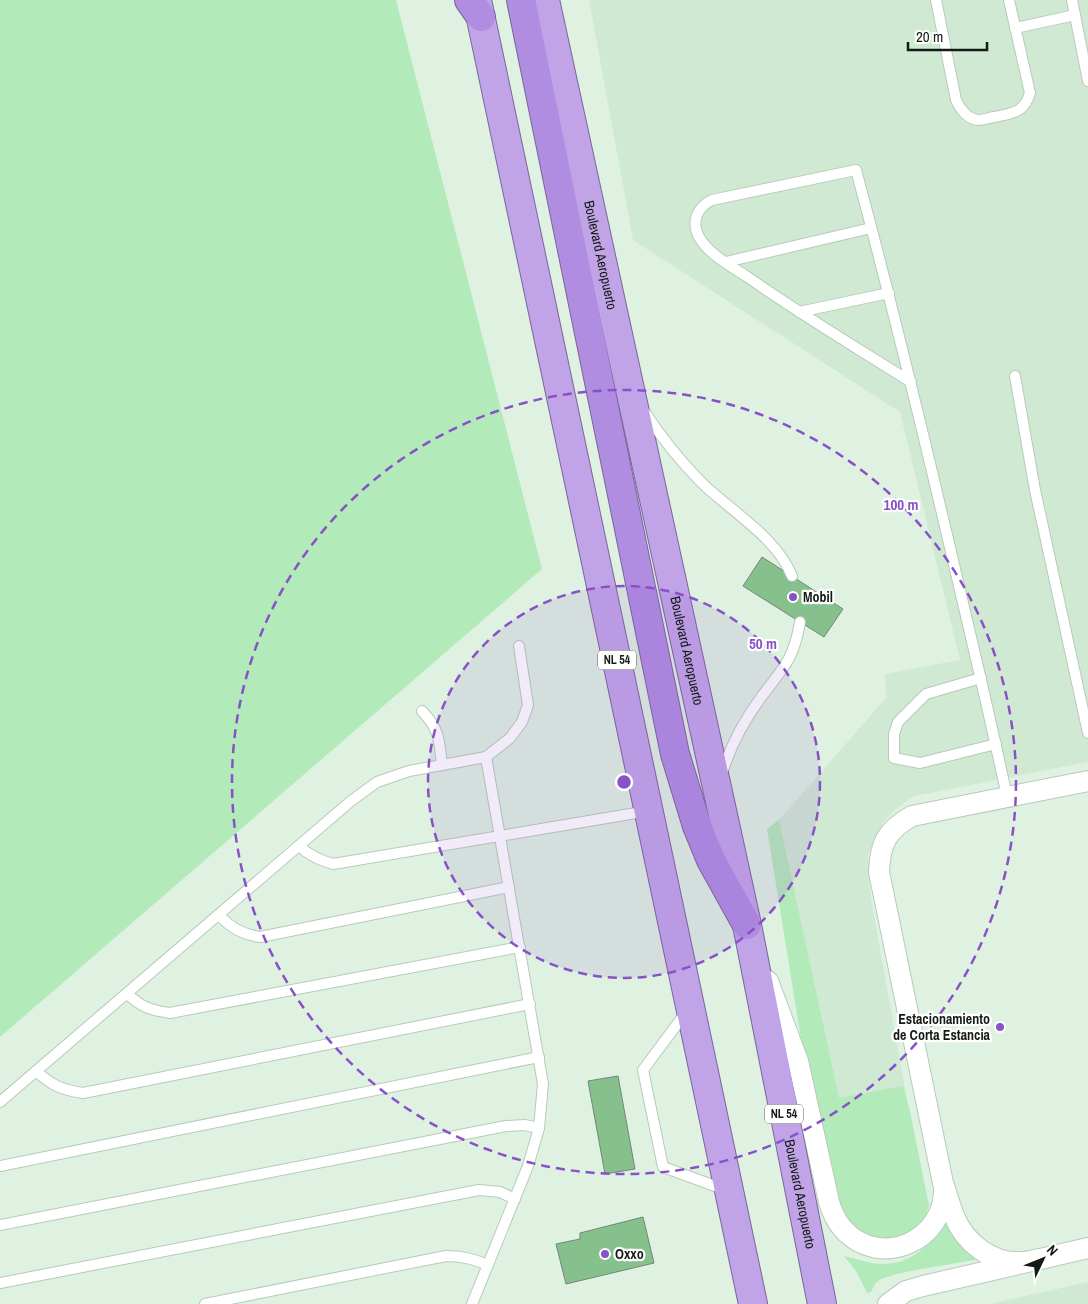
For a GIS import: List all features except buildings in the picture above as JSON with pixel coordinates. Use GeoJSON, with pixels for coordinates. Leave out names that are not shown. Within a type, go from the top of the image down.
{"type":"FeatureCollection","features":[{"type":"Feature","properties":{"kind":"highway"},"geometry":{"type":"LineString","coordinates":[[521,0],[675,754],[697,826],[711,860],[746,925]]}},
{"type":"Feature","properties":{"kind":"highway","name":"Boulevard Aeropuerto"},"geometry":{"type":"LineString","coordinates":[[544,0],[746,925],[822,1304]]}},
{"type":"Feature","properties":{"kind":"highway","name":"NL 54"},"geometry":{"type":"LineString","coordinates":[[475,6],[649,811],[753,1304]]}},
{"type":"Feature","properties":{"kind":"street"},"geometry":{"type":"LineString","coordinates":[[1041,1259],[1020,1262],[998,1259],[980,1250],[964,1236],[954,1217],[944,1183],[879,872],[880,854],[886,838],[897,825],[912,816],[1088,781]]}},
{"type":"Feature","properties":{"kind":"street"},"geometry":{"type":"LineString","coordinates":[[746,925],[798,1061],[829,1202],[834,1216],[843,1229],[855,1239],[868,1246],[884,1248],[906,1245],[926,1233],[936,1221],[942,1207],[944,1183]]}},
{"type":"Feature","properties":{"kind":"street"},"geometry":{"type":"LineString","coordinates":[[888,1304],[906,1291],[923,1286],[1088,1248]]}},
{"type":"Feature","properties":{"kind":"lane"},"geometry":{"type":"LineString","coordinates":[[936,0],[956,100],[960,108],[968,116],[978,120],[1014,113],[1023,108],[1027,103],[1030,93],[1009,0]]}},
{"type":"Feature","properties":{"kind":"lane"},"geometry":{"type":"LineString","coordinates":[[1072,0],[1088,81]]}},
{"type":"Feature","properties":{"kind":"lane"},"geometry":{"type":"LineString","coordinates":[[1015,28],[1075,15]]}},
{"type":"Feature","properties":{"kind":"lane"},"geometry":{"type":"LineString","coordinates":[[910,382],[799,312],[705,246],[698,236],[695,220],[698,211],[704,204],[712,200],[856,170],[889,293],[1008,797]]}},
{"type":"Feature","properties":{"kind":"lane"},"geometry":{"type":"LineString","coordinates":[[726,262],[871,228]]}},
{"type":"Feature","properties":{"kind":"lane"},"geometry":{"type":"LineString","coordinates":[[799,312],[889,293]]}},
{"type":"Feature","properties":{"kind":"lane"},"geometry":{"type":"LineString","coordinates":[[1015,376],[1035,490],[1088,733]]}},
{"type":"Feature","properties":{"kind":"lane"},"geometry":{"type":"LineString","coordinates":[[630,390],[649,419],[680,459],[702,483],[776,548],[788,564],[792,576]]}},
{"type":"Feature","properties":{"kind":"lane"},"geometry":{"type":"LineString","coordinates":[[717,790],[724,765],[746,719],[790,658],[797,640],[800,622]]}},
{"type":"Feature","properties":{"kind":"lane"},"geometry":{"type":"LineString","coordinates":[[0,1102],[351,801],[377,782],[409,770],[486,757],[510,738],[522,722],[528,706],[519,646]]}},
{"type":"Feature","properties":{"kind":"lane"},"geometry":{"type":"LineString","coordinates":[[981,678],[926,694],[898,722],[894,734],[894,758],[920,763],[996,744]]}},
{"type":"Feature","properties":{"kind":"lane"},"geometry":{"type":"LineString","coordinates":[[422,711],[436,728],[439,736],[442,765]]}},
{"type":"Feature","properties":{"kind":"lane"},"geometry":{"type":"LineString","coordinates":[[472,1304],[528,1166],[539,1128],[543,1084],[486,757]]}},
{"type":"Feature","properties":{"kind":"lane"},"geometry":{"type":"LineString","coordinates":[[299,846],[317,859],[333,864],[649,811]]}},
{"type":"Feature","properties":{"kind":"lane"},"geometry":{"type":"LineString","coordinates":[[219,915],[229,926],[244,934],[260,937],[509,887]]}},
{"type":"Feature","properties":{"kind":"lane"},"geometry":{"type":"LineString","coordinates":[[127,994],[151,1010],[170,1013],[520,947]]}},
{"type":"Feature","properties":{"kind":"lane"},"geometry":{"type":"LineString","coordinates":[[36,1071],[45,1080],[64,1090],[83,1093],[530,1004]]}},
{"type":"Feature","properties":{"kind":"lane"},"geometry":{"type":"LineString","coordinates":[[690,1006],[643,1070],[663,1166],[729,1191]]}},
{"type":"Feature","properties":{"kind":"lane"},"geometry":{"type":"LineString","coordinates":[[0,1166],[539,1057]]}},
{"type":"Feature","properties":{"kind":"lane"},"geometry":{"type":"LineString","coordinates":[[0,1226],[506,1126],[525,1125],[539,1128]]}},
{"type":"Feature","properties":{"kind":"lane"},"geometry":{"type":"LineString","coordinates":[[0,1284],[479,1190],[500,1192],[514,1199]]}},
{"type":"Feature","properties":{"kind":"lane"},"geometry":{"type":"LineString","coordinates":[[205,1304],[446,1256],[471,1258],[488,1265]]}},
{"type":"Feature","properties":{"kind":"shaded area"},"geometry":{"type":"Polygon","coordinates":[[[589,0],[1088,0],[1088,762],[914,796],[896,809],[884,821],[875,838],[868,855],[870,893],[913,1133],[929,1206],[868,1246],[767,829],[779,820],[886,698],[885,674],[960,660],[900,412],[633,240],[589,0]]]}},
{"type":"Feature","properties":{"kind":"shaded area"},"geometry":{"type":"Polygon","coordinates":[[[1088,1282],[1088,1304],[990,1304],[1088,1282]]]}},
{"type":"Feature","properties":{"kind":"green space"},"geometry":{"type":"Polygon","coordinates":[[[0,0],[396,0],[542,569],[0,1037],[0,0]]]}},
{"type":"Feature","properties":{"kind":"green space"},"geometry":{"type":"Polygon","coordinates":[[[779,820],[839,1098],[903,1086],[910,1111],[929,1206],[924,1221],[899,1247],[843,1229],[803,1051],[767,829],[779,820]]]}},
{"type":"Feature","properties":{"kind":"green space"},"geometry":{"type":"Polygon","coordinates":[[[942,1223],[946,1224],[952,1234],[978,1259],[883,1278],[874,1285],[871,1292],[867,1293],[856,1271],[844,1256],[884,1264],[905,1260],[930,1242],[942,1223]]]}},
{"type":"Feature","properties":{"kind":"place","name":"Mobil"},"geometry":{"type":"Point","coordinates":[793,597]}},
{"type":"Feature","properties":{"kind":"place","name":"Estacionamiento de Corta Estancia"},"geometry":{"type":"Point","coordinates":[1000,1027]}},
{"type":"Feature","properties":{"kind":"place","name":"Oxxo"},"geometry":{"type":"Point","coordinates":[605,1254]}}]}
